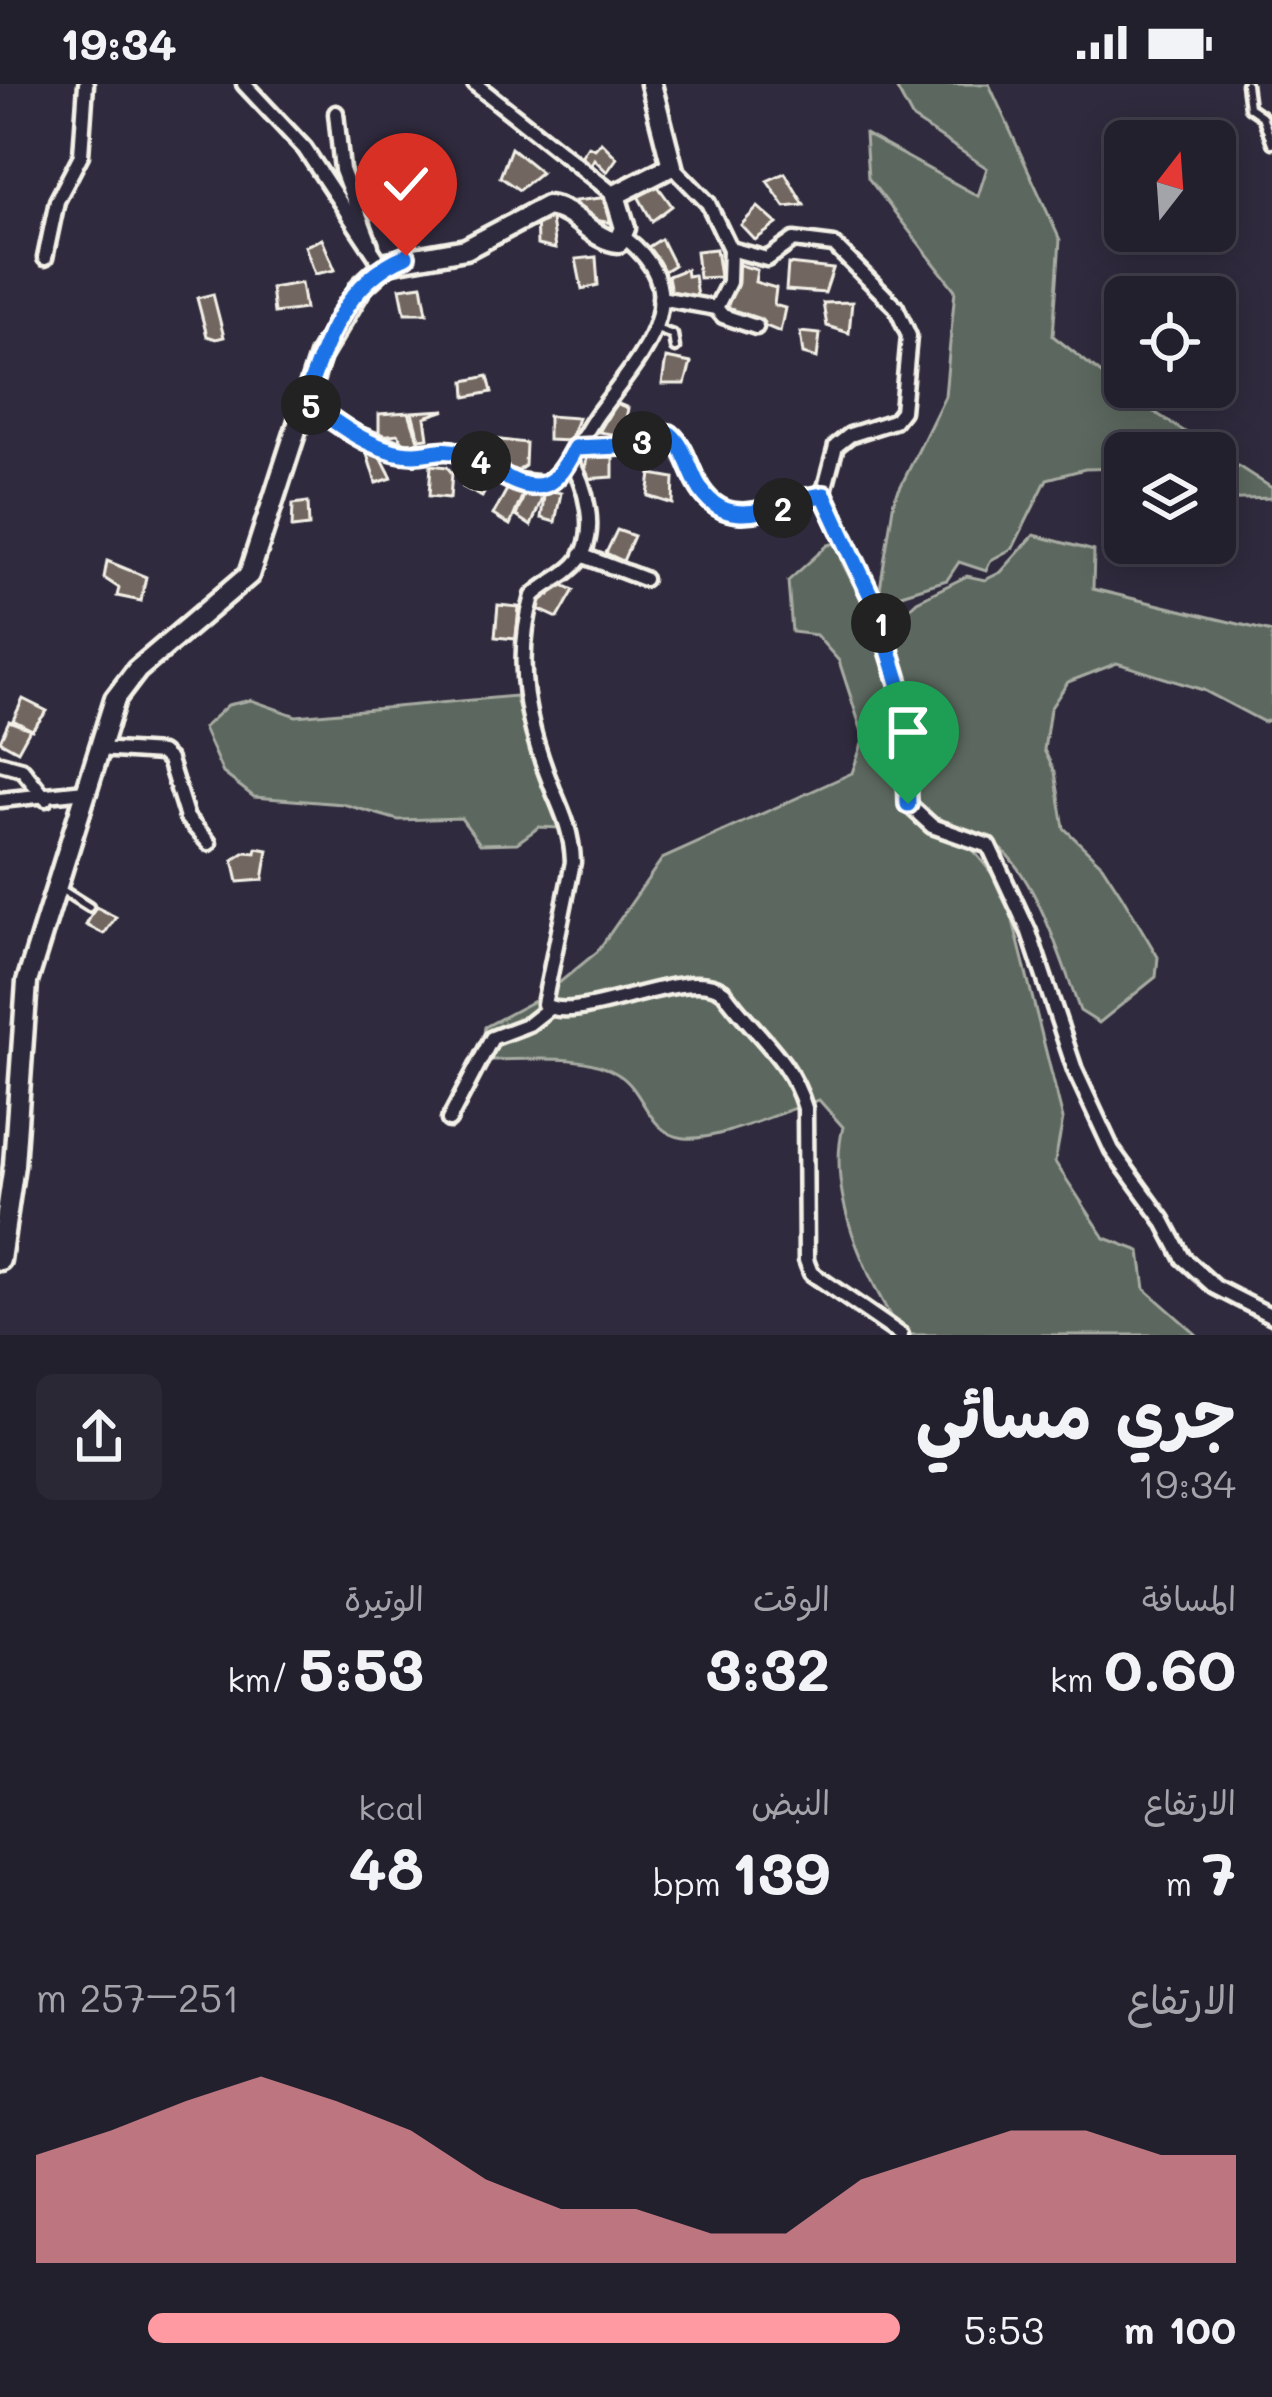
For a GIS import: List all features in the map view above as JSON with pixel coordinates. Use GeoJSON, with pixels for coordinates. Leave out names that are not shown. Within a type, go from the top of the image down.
{"type":"FeatureCollection","features":[{"type":"Feature","properties":{"kind":"street"},"geometry":{"type":"LineString","coordinates":[[46,258],[57,201],[81,155],[86,84]]}},
{"type":"Feature","properties":{"kind":"street"},"geometry":{"type":"LineString","coordinates":[[244,84],[304,149],[379,263]]}},
{"type":"Feature","properties":{"kind":"street"},"geometry":{"type":"LineString","coordinates":[[305,400],[369,439],[413,454],[437,449],[462,453],[528,485],[547,484],[643,356],[656,329],[660,298],[651,270],[625,238],[615,195],[475,84]]}},
{"type":"Feature","properties":{"kind":"street"},"geometry":{"type":"LineString","coordinates":[[651,84],[672,166],[708,202],[730,249],[729,282],[716,308]]}},
{"type":"Feature","properties":{"kind":"street"},"geometry":{"type":"LineString","coordinates":[[337,113],[342,170],[379,263]]}},
{"type":"Feature","properties":{"kind":"street"},"geometry":{"type":"LineString","coordinates":[[615,195],[672,166]]}},
{"type":"Feature","properties":{"kind":"street"},"geometry":{"type":"LineString","coordinates":[[0,1260],[25,993],[98,749],[128,681],[249,575],[305,400],[342,313],[379,263],[466,249],[547,206],[569,212],[607,241],[625,238]]}},
{"type":"Feature","properties":{"kind":"street"},"geometry":{"type":"LineString","coordinates":[[730,249],[767,259],[794,240],[834,245],[906,324],[910,373],[902,411],[894,421],[850,435],[836,446],[824,495],[876,607],[905,703],[908,804],[932,826],[989,846],[1029,932],[1075,1070],[1112,1150],[1163,1220],[1183,1258],[1215,1287],[1272,1316]]}},
{"type":"Feature","properties":{"kind":"street"},"geometry":{"type":"LineString","coordinates":[[660,298],[716,308],[723,316],[756,327]]}},
{"type":"Feature","properties":{"kind":"street"},"geometry":{"type":"LineString","coordinates":[[572,453],[670,434],[707,500],[739,512],[772,512],[800,496],[824,495]]}},
{"type":"Feature","properties":{"kind":"street"},"geometry":{"type":"LineString","coordinates":[[548,1009],[546,979],[573,862],[573,839],[528,716],[520,678],[533,596],[581,555],[588,539],[587,506],[572,453]]}},
{"type":"Feature","properties":{"kind":"street"},"geometry":{"type":"LineString","coordinates":[[581,555],[644,579]]}},
{"type":"Feature","properties":{"kind":"street"},"geometry":{"type":"LineString","coordinates":[[98,749],[161,753],[170,760],[188,818],[209,843]]}},
{"type":"Feature","properties":{"kind":"street"},"geometry":{"type":"LineString","coordinates":[[0,763],[22,770],[46,799]]}},
{"type":"Feature","properties":{"kind":"street"},"geometry":{"type":"LineString","coordinates":[[0,800],[46,799],[85,791]]}},
{"type":"Feature","properties":{"kind":"street"},"geometry":{"type":"LineString","coordinates":[[449,1120],[492,1038],[529,1024],[548,1009],[581,1007],[609,997],[641,998],[686,984],[716,985],[784,1058],[798,1084],[805,1108],[806,1259],[811,1273],[901,1335]]}},
{"type":"Feature","properties":{"kind":"lane"},"geometry":{"type":"LineString","coordinates":[[1246,84],[1249,107],[1262,116],[1272,143]]}},
{"type":"Feature","properties":{"kind":"lane"},"geometry":{"type":"LineString","coordinates":[[656,329],[674,335],[675,348]]}},
{"type":"Feature","properties":{"kind":"lane"},"geometry":{"type":"LineString","coordinates":[[56,887],[89,907]]}},
{"type":"Feature","properties":{"kind":"shaded area"},"geometry":{"type":"Polygon","coordinates":[[[894,84],[989,84],[1060,240],[1053,336],[1104,376],[1104,408],[1148,408],[1185,432],[1104,432],[1104,469],[1047,479],[1013,548],[991,560],[986,571],[959,562],[947,580],[878,601],[894,500],[945,396],[955,290],[868,178],[865,134],[978,196],[987,168],[913,119],[894,84]]]}},
{"type":"Feature","properties":{"kind":"shaded area"},"geometry":{"type":"Polygon","coordinates":[[[1236,465],[1272,488],[1272,498],[1236,499],[1236,465]]]}},
{"type":"Feature","properties":{"kind":"shaded area"},"geometry":{"type":"Polygon","coordinates":[[[1034,535],[1094,551],[1093,589],[1272,632],[1272,719],[1264,722],[1203,690],[1117,663],[1068,682],[1050,709],[1044,750],[1055,772],[1064,828],[1102,865],[1158,957],[1156,977],[1099,1023],[1080,1011],[1047,922],[1011,859],[986,837],[911,805],[912,718],[882,612],[900,617],[917,601],[967,576],[985,580],[1001,572],[1034,535]]]}},
{"type":"Feature","properties":{"kind":"shaded area"},"geometry":{"type":"Polygon","coordinates":[[[839,542],[843,564],[872,619],[901,718],[905,809],[915,823],[968,844],[1005,889],[1063,1119],[1055,1162],[1105,1238],[1140,1251],[1145,1289],[1197,1335],[901,1335],[863,1262],[845,1207],[839,1153],[843,1127],[819,1100],[732,1130],[684,1138],[662,1128],[628,1082],[604,1068],[570,1060],[480,1060],[485,1027],[543,996],[597,952],[662,859],[852,773],[864,738],[839,661],[816,635],[792,632],[788,581],[828,545],[839,542]]]}},
{"type":"Feature","properties":{"kind":"shaded area"},"geometry":{"type":"Polygon","coordinates":[[[515,696],[558,828],[539,827],[517,843],[480,844],[461,818],[398,820],[343,804],[254,797],[223,773],[203,728],[228,705],[251,700],[296,716],[515,696]]]}},
{"type":"Feature","properties":{"kind":"building"},"geometry":{"type":"Polygon","coordinates":[[[601,142],[617,158],[607,172],[594,159],[591,165],[581,157],[588,146],[595,149],[601,142]]]}},
{"type":"Feature","properties":{"kind":"building"},"geometry":{"type":"Polygon","coordinates":[[[511,148],[541,172],[519,190],[500,177],[511,148]]]}},
{"type":"Feature","properties":{"kind":"building"},"geometry":{"type":"Polygon","coordinates":[[[785,173],[804,205],[785,207],[767,181],[785,173]]]}},
{"type":"Feature","properties":{"kind":"building"},"geometry":{"type":"Polygon","coordinates":[[[657,185],[672,206],[652,221],[638,196],[657,185]]]}},
{"type":"Feature","properties":{"kind":"building"},"geometry":{"type":"Polygon","coordinates":[[[417,191],[433,216],[420,226],[402,201],[417,191]]]}},
{"type":"Feature","properties":{"kind":"building"},"geometry":{"type":"Polygon","coordinates":[[[609,197],[613,223],[581,218],[575,201],[609,197]]]}},
{"type":"Feature","properties":{"kind":"building"},"geometry":{"type":"Polygon","coordinates":[[[758,207],[777,224],[755,240],[741,225],[758,207]]]}},
{"type":"Feature","properties":{"kind":"building"},"geometry":{"type":"Polygon","coordinates":[[[536,213],[558,214],[556,221],[551,220],[555,249],[537,245],[536,213]]]}},
{"type":"Feature","properties":{"kind":"building"},"geometry":{"type":"Polygon","coordinates":[[[322,239],[335,270],[315,274],[305,246],[322,239]]]}},
{"type":"Feature","properties":{"kind":"building"},"geometry":{"type":"Polygon","coordinates":[[[661,239],[674,265],[658,275],[645,249],[661,239]]]}},
{"type":"Feature","properties":{"kind":"building"},"geometry":{"type":"Polygon","coordinates":[[[716,249],[720,277],[699,278],[696,251],[716,249]]]}},
{"type":"Feature","properties":{"kind":"building"},"geometry":{"type":"Polygon","coordinates":[[[596,257],[598,285],[582,289],[576,259],[596,257]]]}},
{"type":"Feature","properties":{"kind":"building"},"geometry":{"type":"Polygon","coordinates":[[[737,264],[757,270],[755,282],[776,288],[774,305],[785,308],[780,332],[727,310],[737,264]]]}},
{"type":"Feature","properties":{"kind":"building"},"geometry":{"type":"Polygon","coordinates":[[[788,264],[833,269],[825,293],[786,290],[788,264]]]}},
{"type":"Feature","properties":{"kind":"building"},"geometry":{"type":"Polygon","coordinates":[[[686,269],[687,276],[694,275],[697,296],[672,297],[668,276],[686,269]]]}},
{"type":"Feature","properties":{"kind":"building"},"geometry":{"type":"Polygon","coordinates":[[[301,283],[305,309],[274,313],[271,288],[301,283]]]}},
{"type":"Feature","properties":{"kind":"building"},"geometry":{"type":"Polygon","coordinates":[[[422,285],[427,313],[405,313],[400,288],[422,285]]]}},
{"type":"Feature","properties":{"kind":"building"},"geometry":{"type":"Polygon","coordinates":[[[213,294],[224,337],[216,339],[207,336],[197,298],[213,294]]]}},
{"type":"Feature","properties":{"kind":"building"},"geometry":{"type":"Polygon","coordinates":[[[852,302],[849,333],[827,326],[823,303],[852,302]]]}},
{"type":"Feature","properties":{"kind":"building"},"geometry":{"type":"Polygon","coordinates":[[[800,332],[820,334],[817,358],[803,354],[800,332]]]}},
{"type":"Feature","properties":{"kind":"building"},"geometry":{"type":"Polygon","coordinates":[[[666,358],[691,363],[685,384],[662,384],[666,358]]]}},
{"type":"Feature","properties":{"kind":"building"},"geometry":{"type":"Polygon","coordinates":[[[488,376],[492,392],[466,397],[465,381],[488,376]]]}},
{"type":"Feature","properties":{"kind":"building"},"geometry":{"type":"Polygon","coordinates":[[[616,403],[628,408],[623,436],[599,432],[616,403]]]}},
{"type":"Feature","properties":{"kind":"building"},"geometry":{"type":"Polygon","coordinates":[[[446,410],[425,417],[428,438],[419,439],[412,412],[446,410]]]}},
{"type":"Feature","properties":{"kind":"building"},"geometry":{"type":"Polygon","coordinates":[[[409,412],[420,446],[406,447],[398,434],[379,436],[379,414],[409,412]]]}},
{"type":"Feature","properties":{"kind":"building"},"geometry":{"type":"Polygon","coordinates":[[[548,416],[578,418],[570,441],[548,440],[548,416]]]}},
{"type":"Feature","properties":{"kind":"building"},"geometry":{"type":"Polygon","coordinates":[[[493,439],[526,443],[525,466],[516,472],[492,463],[493,439]]]}},
{"type":"Feature","properties":{"kind":"building"},"geometry":{"type":"Polygon","coordinates":[[[378,451],[392,478],[376,483],[367,454],[378,451]]]}},
{"type":"Feature","properties":{"kind":"building"},"geometry":{"type":"Polygon","coordinates":[[[587,455],[613,457],[613,477],[584,479],[587,455]]]}},
{"type":"Feature","properties":{"kind":"building"},"geometry":{"type":"Polygon","coordinates":[[[431,465],[447,467],[452,473],[450,498],[429,496],[431,465]]]}},
{"type":"Feature","properties":{"kind":"building"},"geometry":{"type":"Polygon","coordinates":[[[469,474],[491,480],[482,497],[463,487],[469,474]]]}},
{"type":"Feature","properties":{"kind":"building"},"geometry":{"type":"Polygon","coordinates":[[[651,474],[674,478],[673,504],[648,496],[651,474]]]}},
{"type":"Feature","properties":{"kind":"building"},"geometry":{"type":"Polygon","coordinates":[[[511,482],[524,492],[510,525],[493,515],[511,482]]]}},
{"type":"Feature","properties":{"kind":"building"},"geometry":{"type":"Polygon","coordinates":[[[527,488],[544,493],[531,526],[516,516],[527,488]]]}},
{"type":"Feature","properties":{"kind":"building"},"geometry":{"type":"Polygon","coordinates":[[[545,489],[561,493],[555,522],[541,518],[545,489]]]}},
{"type":"Feature","properties":{"kind":"building"},"geometry":{"type":"Polygon","coordinates":[[[308,502],[309,526],[292,528],[293,504],[308,502]]]}},
{"type":"Feature","properties":{"kind":"building"},"geometry":{"type":"Polygon","coordinates":[[[617,530],[634,536],[623,561],[606,553],[617,530]]]}},
{"type":"Feature","properties":{"kind":"building"},"geometry":{"type":"Polygon","coordinates":[[[107,561],[146,577],[141,601],[117,596],[119,588],[104,578],[107,561]]]}},
{"type":"Feature","properties":{"kind":"building"},"geometry":{"type":"Polygon","coordinates":[[[556,582],[574,590],[558,618],[536,608],[541,591],[550,595],[556,582]]]}},
{"type":"Feature","properties":{"kind":"building"},"geometry":{"type":"Polygon","coordinates":[[[498,605],[519,607],[516,639],[495,637],[498,605]]]}},
{"type":"Feature","properties":{"kind":"building"},"geometry":{"type":"Polygon","coordinates":[[[23,699],[47,711],[32,730],[13,720],[23,699]]]}},
{"type":"Feature","properties":{"kind":"building"},"geometry":{"type":"Polygon","coordinates":[[[9,721],[30,729],[18,751],[0,741],[9,721]]]}},
{"type":"Feature","properties":{"kind":"building"},"geometry":{"type":"Polygon","coordinates":[[[257,848],[268,850],[263,880],[238,882],[233,860],[245,852],[256,853],[257,848]]]}},
{"type":"Feature","properties":{"kind":"building"},"geometry":{"type":"Polygon","coordinates":[[[96,907],[116,917],[104,934],[86,925],[96,907]]]}},
{"type":"Feature","properties":{"kind":"route"},"geometry":{"type":"LineString","coordinates":[[406,256],[374,274],[342,313],[305,400],[339,425],[369,439],[413,454],[437,449],[462,453],[528,485],[547,484],[558,476],[575,448],[620,446],[670,434],[680,443],[701,491],[716,505],[755,514],[782,508],[800,496],[824,495],[876,607],[905,703],[908,804]]}}]}
